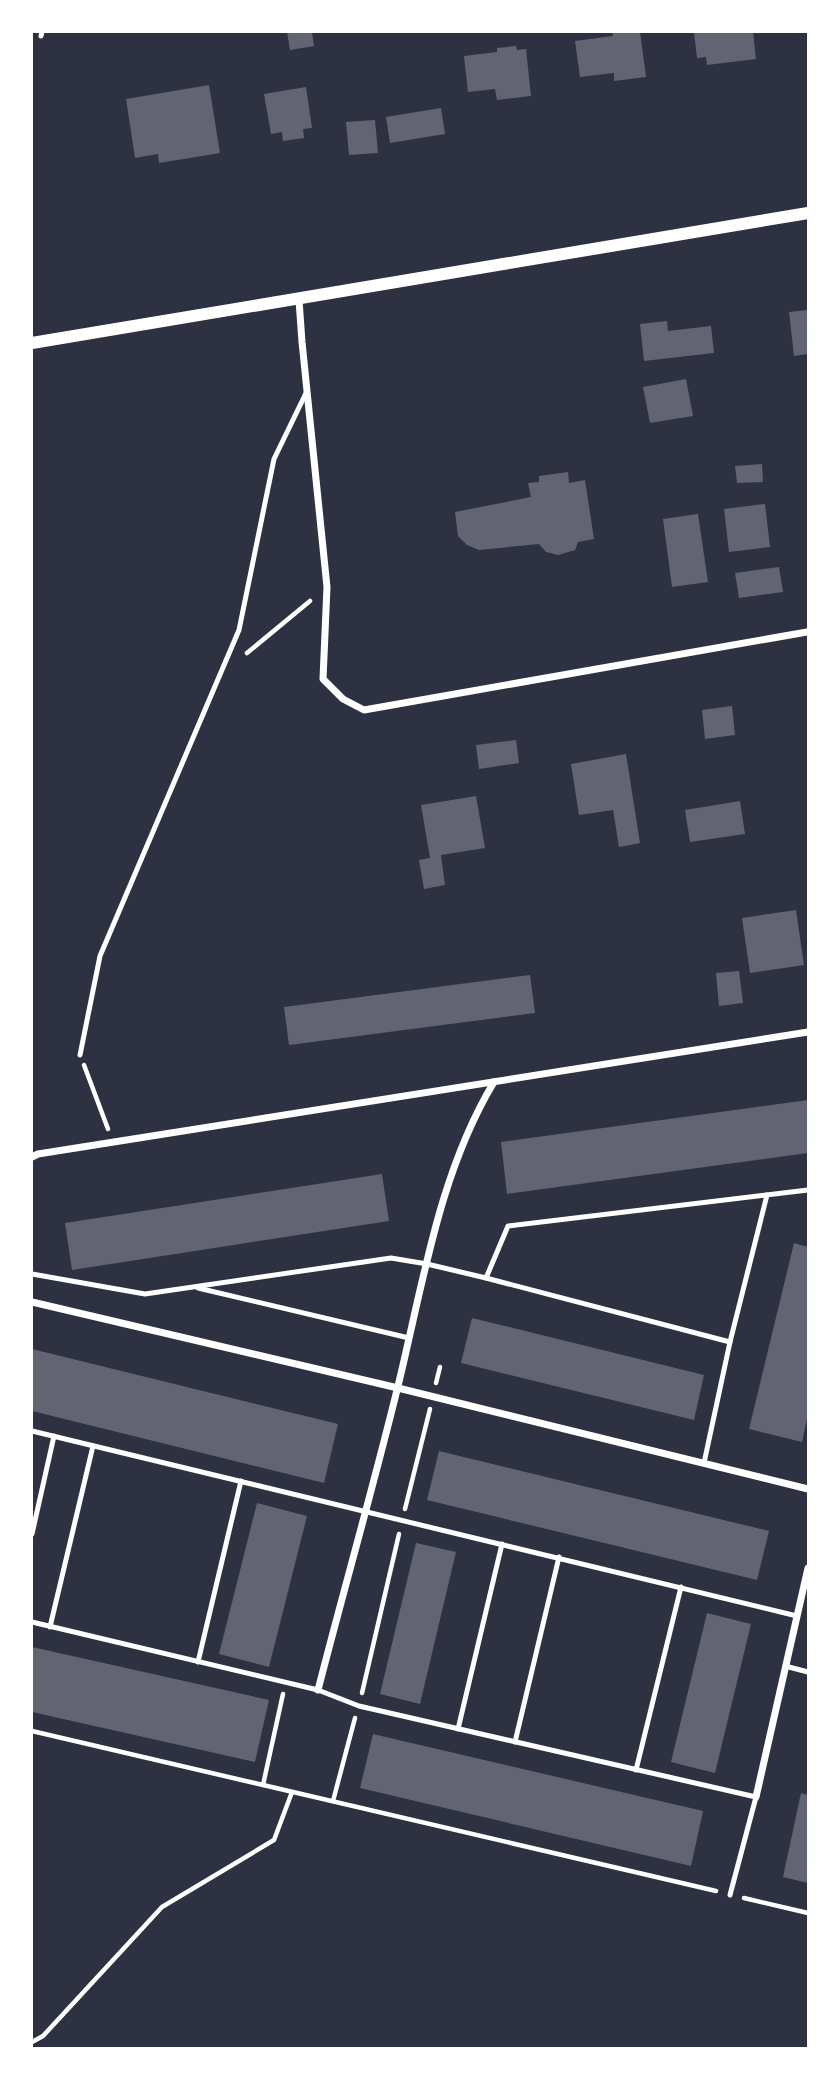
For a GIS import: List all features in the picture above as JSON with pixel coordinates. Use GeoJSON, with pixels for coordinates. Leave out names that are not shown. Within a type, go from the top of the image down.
{"type":"FeatureCollection","features":[{"type":"Feature","properties":{"kind":"street"},"geometry":{"type":"LineString","coordinates":[[32,343],[808,213]]}},
{"type":"Feature","properties":{"kind":"street"},"geometry":{"type":"LineString","coordinates":[[299,300],[327,587],[323,679],[343,699],[364,710],[807,632]]}},
{"type":"Feature","properties":{"kind":"street"},"geometry":{"type":"LineString","coordinates":[[32,1157],[808,1032]]}},
{"type":"Feature","properties":{"kind":"street"},"geometry":{"type":"LineString","coordinates":[[318,1690],[449,1183],[479,1108],[494,1082]]}},
{"type":"Feature","properties":{"kind":"street"},"geometry":{"type":"LineString","coordinates":[[32,1302],[433,1396],[808,1489]]}},
{"type":"Feature","properties":{"kind":"street"},"geometry":{"type":"LineString","coordinates":[[756,1797],[808,1567]]}},
{"type":"Feature","properties":{"kind":"lane"},"geometry":{"type":"LineString","coordinates":[[80,1055],[100,956],[239,630],[274,459],[307,391]]}},
{"type":"Feature","properties":{"kind":"lane"},"geometry":{"type":"LineString","coordinates":[[486,1278],[508,1226],[808,1190]]}},
{"type":"Feature","properties":{"kind":"lane"},"geometry":{"type":"LineString","coordinates":[[704,1463],[730,1342],[767,1195]]}},
{"type":"Feature","properties":{"kind":"lane"},"geometry":{"type":"LineString","coordinates":[[32,1274],[145,1294],[391,1258],[486,1278],[730,1342]]}},
{"type":"Feature","properties":{"kind":"lane"},"geometry":{"type":"LineString","coordinates":[[193,1287],[409,1338]]}},
{"type":"Feature","properties":{"kind":"lane"},"geometry":{"type":"LineString","coordinates":[[32,1431],[797,1616]]}},
{"type":"Feature","properties":{"kind":"lane"},"geometry":{"type":"LineString","coordinates":[[32,1534],[54,1436]]}},
{"type":"Feature","properties":{"kind":"lane"},"geometry":{"type":"LineString","coordinates":[[50,1627],[93,1446]]}},
{"type":"Feature","properties":{"kind":"lane"},"geometry":{"type":"LineString","coordinates":[[198,1662],[240,1481]]}},
{"type":"Feature","properties":{"kind":"lane"},"geometry":{"type":"LineString","coordinates":[[458,1729],[502,1544]]}},
{"type":"Feature","properties":{"kind":"lane"},"geometry":{"type":"LineString","coordinates":[[514,1742],[559,1558]]}},
{"type":"Feature","properties":{"kind":"lane"},"geometry":{"type":"LineString","coordinates":[[636,1770],[681,1587]]}},
{"type":"Feature","properties":{"kind":"lane"},"geometry":{"type":"LineString","coordinates":[[32,1622],[318,1690],[359,1706],[756,1797],[730,1895]]}},
{"type":"Feature","properties":{"kind":"lane"},"geometry":{"type":"LineString","coordinates":[[785,1666],[808,1671]]}},
{"type":"Feature","properties":{"kind":"path"},"geometry":{"type":"LineString","coordinates":[[219,675],[327,587]]}},
{"type":"Feature","properties":{"kind":"path"},"geometry":{"type":"LineString","coordinates":[[80,1055],[113,1142]]}},
{"type":"Feature","properties":{"kind":"path"},"geometry":{"type":"LineString","coordinates":[[333,1801],[359,1706],[440,1367]]}},
{"type":"Feature","properties":{"kind":"path"},"geometry":{"type":"LineString","coordinates":[[263,1785],[285,1683]]}},
{"type":"Feature","properties":{"kind":"path"},"geometry":{"type":"LineString","coordinates":[[32,1731],[808,1913]]}},
{"type":"Feature","properties":{"kind":"path"},"geometry":{"type":"LineString","coordinates":[[32,2042],[43,2036],[162,1907],[274,1840],[292,1792]]}},
{"type":"Feature","properties":{"kind":"building"},"geometry":{"type":"Polygon","coordinates":[[[287,32],[312,32],[314,46],[290,50],[287,32]]]}},
{"type":"Feature","properties":{"kind":"building"},"geometry":{"type":"Polygon","coordinates":[[[612,32],[640,32],[646,77],[614,81],[614,73],[580,77],[575,41],[613,36],[612,32]]]}},
{"type":"Feature","properties":{"kind":"building"},"geometry":{"type":"Polygon","coordinates":[[[694,32],[753,32],[756,59],[707,65],[706,57],[697,58],[694,32]]]}},
{"type":"Feature","properties":{"kind":"building"},"geometry":{"type":"Polygon","coordinates":[[[516,46],[517,50],[526,49],[531,96],[497,100],[495,89],[468,92],[464,56],[497,52],[497,48],[516,46]]]}},
{"type":"Feature","properties":{"kind":"building"},"geometry":{"type":"Polygon","coordinates":[[[209,85],[220,153],[159,163],[158,154],[135,158],[126,99],[209,85]]]}},
{"type":"Feature","properties":{"kind":"building"},"geometry":{"type":"Polygon","coordinates":[[[306,87],[312,128],[303,129],[304,138],[283,141],[282,132],[271,134],[264,94],[306,87]]]}},
{"type":"Feature","properties":{"kind":"building"},"geometry":{"type":"Polygon","coordinates":[[[441,108],[445,134],[390,143],[386,117],[441,108]]]}},
{"type":"Feature","properties":{"kind":"building"},"geometry":{"type":"Polygon","coordinates":[[[375,120],[378,153],[349,155],[346,122],[375,120]]]}},
{"type":"Feature","properties":{"kind":"building"},"geometry":{"type":"Polygon","coordinates":[[[808,310],[808,354],[794,356],[789,312],[808,310]]]}},
{"type":"Feature","properties":{"kind":"building"},"geometry":{"type":"Polygon","coordinates":[[[667,321],[668,331],[711,326],[714,353],[644,361],[640,324],[667,321]]]}},
{"type":"Feature","properties":{"kind":"building"},"geometry":{"type":"Polygon","coordinates":[[[686,379],[693,416],[650,423],[643,387],[686,379]]]}},
{"type":"Feature","properties":{"kind":"building"},"geometry":{"type":"Polygon","coordinates":[[[762,464],[763,482],[737,483],[735,466],[762,464]]]}},
{"type":"Feature","properties":{"kind":"building"},"geometry":{"type":"Polygon","coordinates":[[[568,472],[569,483],[585,480],[594,539],[578,542],[575,550],[558,555],[546,552],[539,544],[479,550],[467,545],[458,536],[455,512],[531,497],[528,483],[539,482],[539,476],[568,472]]]}},
{"type":"Feature","properties":{"kind":"building"},"geometry":{"type":"Polygon","coordinates":[[[765,504],[770,547],[729,552],[724,509],[765,504]]]}},
{"type":"Feature","properties":{"kind":"building"},"geometry":{"type":"Polygon","coordinates":[[[698,514],[708,582],[672,587],[663,519],[698,514]]]}},
{"type":"Feature","properties":{"kind":"building"},"geometry":{"type":"Polygon","coordinates":[[[779,567],[783,592],[739,598],[735,573],[779,567]]]}},
{"type":"Feature","properties":{"kind":"building"},"geometry":{"type":"Polygon","coordinates":[[[732,706],[735,735],[705,739],[702,710],[732,706]]]}},
{"type":"Feature","properties":{"kind":"building"},"geometry":{"type":"Polygon","coordinates":[[[516,740],[519,763],[479,769],[476,745],[516,740]]]}},
{"type":"Feature","properties":{"kind":"building"},"geometry":{"type":"Polygon","coordinates":[[[626,754],[640,843],[619,847],[613,810],[579,815],[571,764],[626,754]]]}},
{"type":"Feature","properties":{"kind":"building"},"geometry":{"type":"Polygon","coordinates":[[[476,796],[485,848],[441,855],[445,885],[424,889],[419,860],[430,858],[421,805],[476,796]]]}},
{"type":"Feature","properties":{"kind":"building"},"geometry":{"type":"Polygon","coordinates":[[[740,801],[745,834],[690,842],[685,810],[740,801]]]}},
{"type":"Feature","properties":{"kind":"building"},"geometry":{"type":"Polygon","coordinates":[[[796,910],[804,965],[750,973],[742,918],[796,910]]]}},
{"type":"Feature","properties":{"kind":"building"},"geometry":{"type":"Polygon","coordinates":[[[739,971],[743,1003],[719,1006],[716,973],[739,971]]]}},
{"type":"Feature","properties":{"kind":"building"},"geometry":{"type":"Polygon","coordinates":[[[530,975],[535,1013],[289,1045],[284,1007],[530,975]]]}},
{"type":"Feature","properties":{"kind":"building"},"geometry":{"type":"Polygon","coordinates":[[[808,1100],[808,1153],[507,1194],[501,1142],[808,1100]]]}},
{"type":"Feature","properties":{"kind":"building"},"geometry":{"type":"Polygon","coordinates":[[[382,1174],[389,1221],[72,1270],[65,1223],[382,1174]]]}},
{"type":"Feature","properties":{"kind":"building"},"geometry":{"type":"Polygon","coordinates":[[[794,1243],[808,1247],[808,1414],[802,1442],[749,1429],[794,1243]]]}},
{"type":"Feature","properties":{"kind":"building"},"geometry":{"type":"Polygon","coordinates":[[[472,1318],[704,1375],[694,1420],[461,1363],[472,1318]]]}},
{"type":"Feature","properties":{"kind":"building"},"geometry":{"type":"Polygon","coordinates":[[[32,1349],[338,1424],[324,1483],[32,1411],[32,1349]]]}},
{"type":"Feature","properties":{"kind":"building"},"geometry":{"type":"Polygon","coordinates":[[[439,1451],[769,1531],[757,1580],[427,1500],[439,1451]]]}},
{"type":"Feature","properties":{"kind":"building"},"geometry":{"type":"Polygon","coordinates":[[[257,1503],[307,1516],[269,1667],[219,1654],[257,1503]]]}},
{"type":"Feature","properties":{"kind":"building"},"geometry":{"type":"Polygon","coordinates":[[[416,1543],[456,1552],[420,1704],[380,1694],[416,1543]]]}},
{"type":"Feature","properties":{"kind":"building"},"geometry":{"type":"Polygon","coordinates":[[[707,1613],[751,1624],[715,1773],[671,1762],[707,1613]]]}},
{"type":"Feature","properties":{"kind":"building"},"geometry":{"type":"Polygon","coordinates":[[[32,1647],[269,1700],[255,1762],[32,1712],[32,1647]]]}},
{"type":"Feature","properties":{"kind":"building"},"geometry":{"type":"Polygon","coordinates":[[[373,1734],[703,1811],[691,1866],[360,1788],[373,1734]]]}},
{"type":"Feature","properties":{"kind":"building"},"geometry":{"type":"Polygon","coordinates":[[[801,1793],[808,1795],[808,1883],[783,1877],[801,1793]]]}}]}
